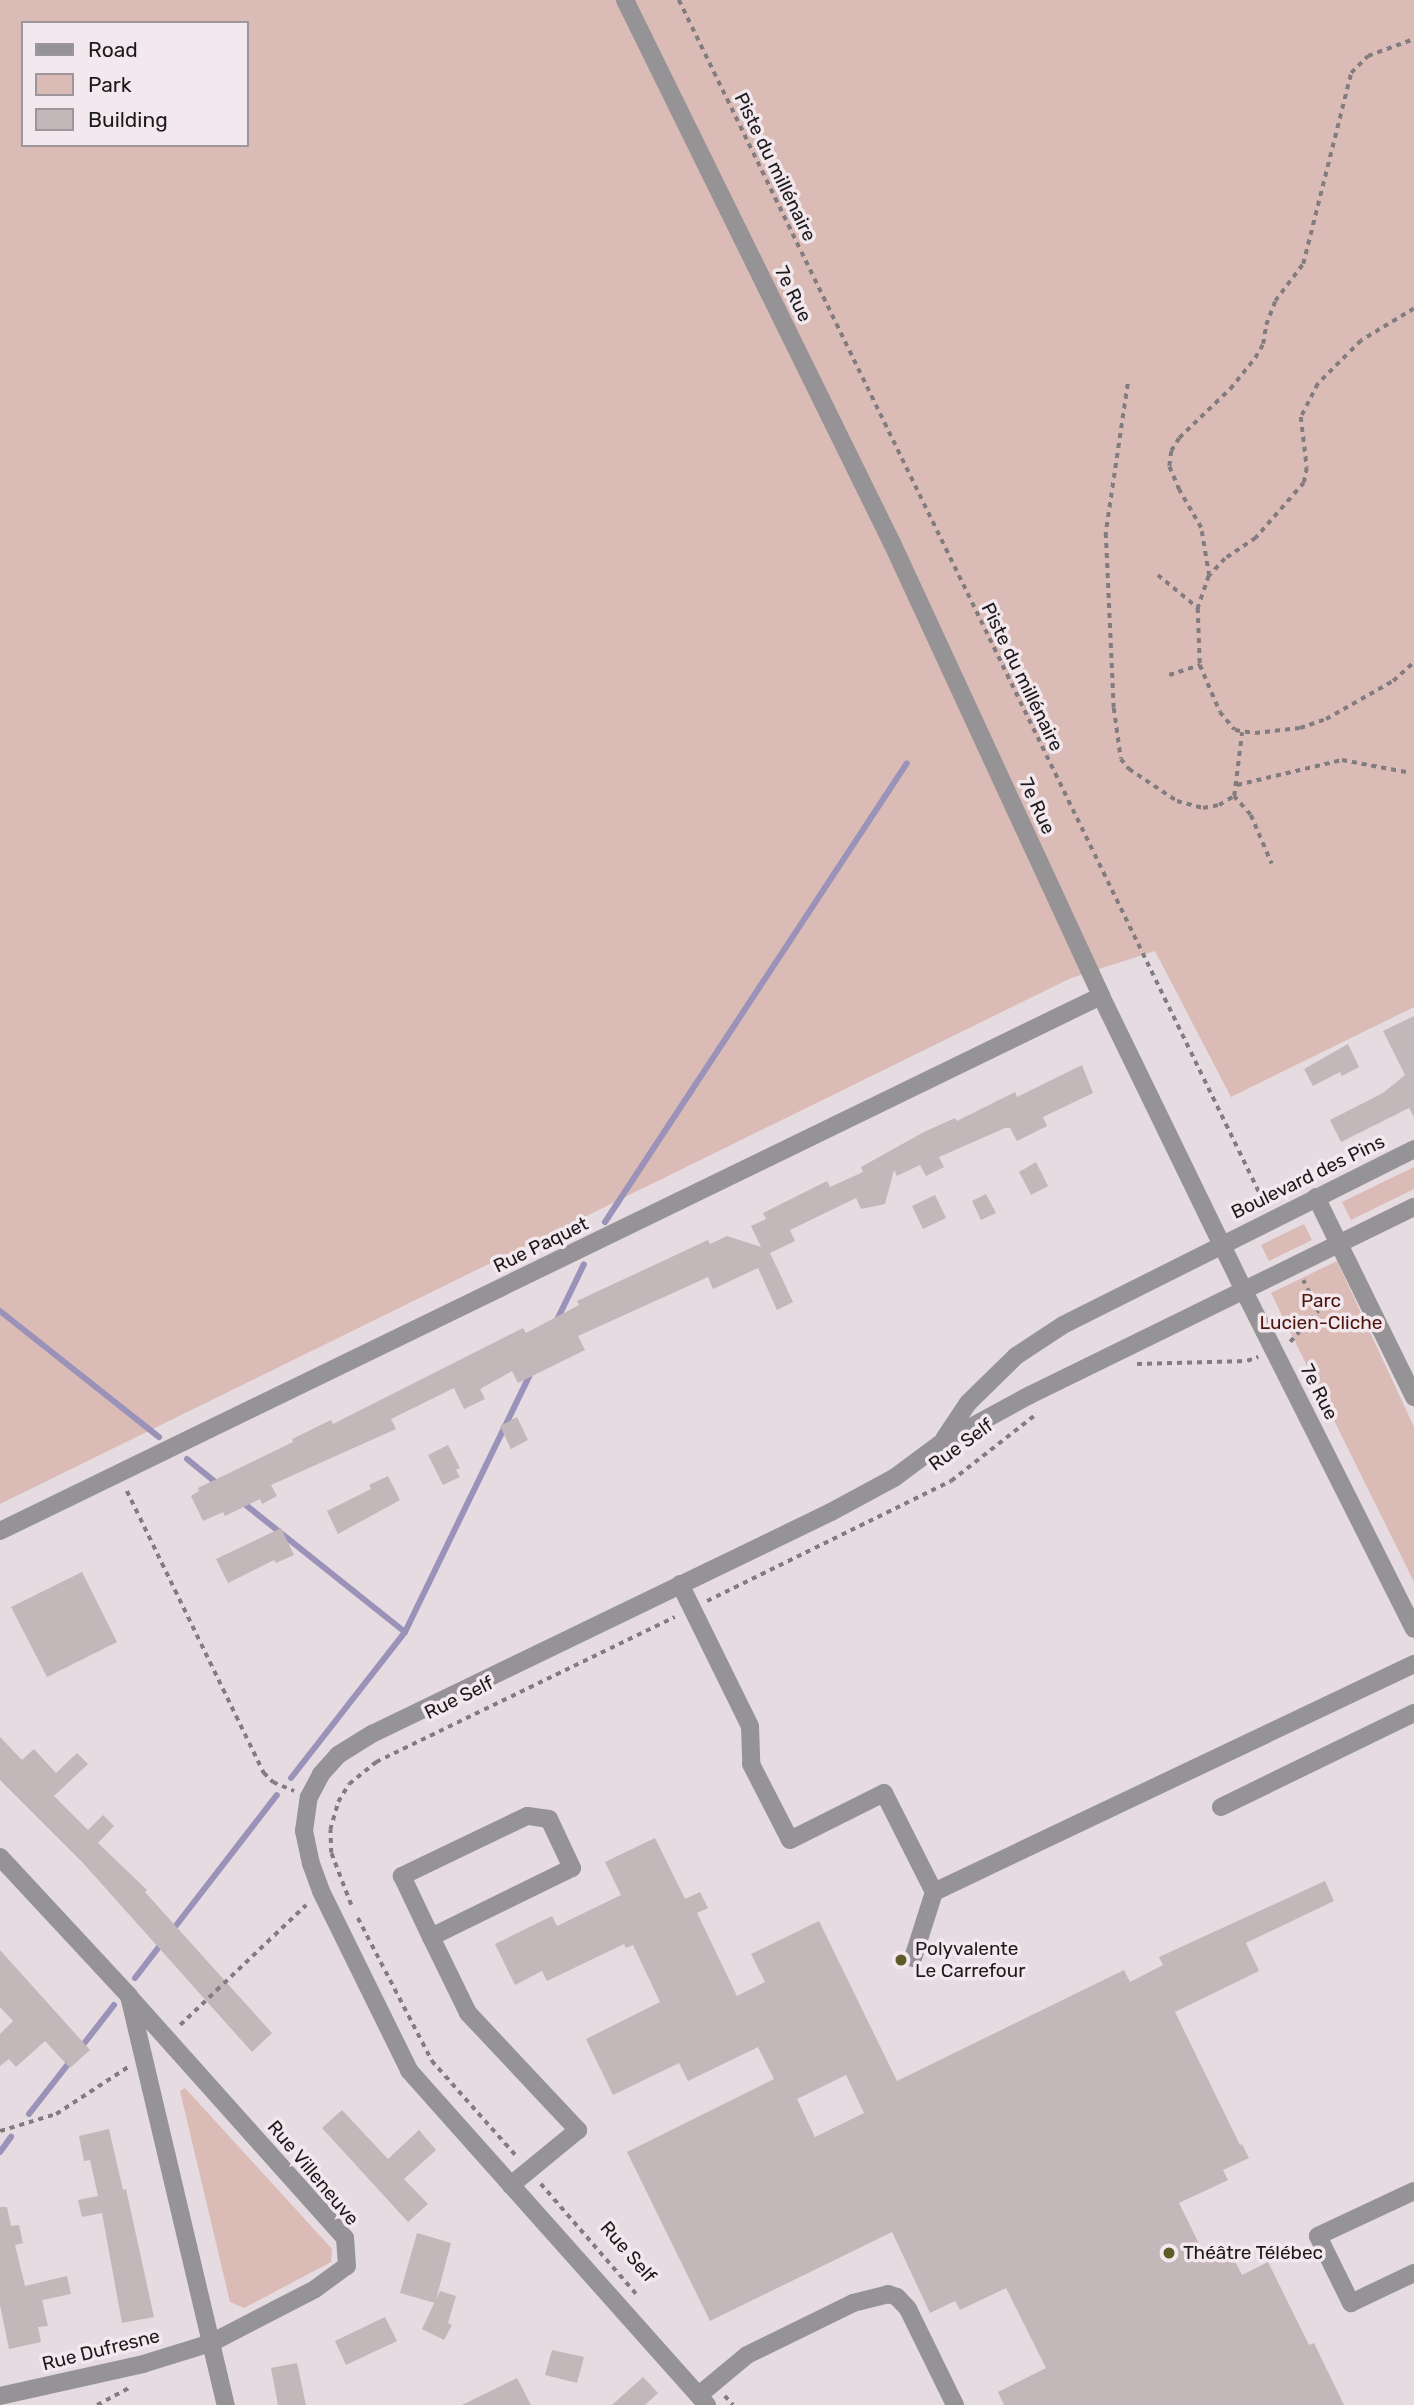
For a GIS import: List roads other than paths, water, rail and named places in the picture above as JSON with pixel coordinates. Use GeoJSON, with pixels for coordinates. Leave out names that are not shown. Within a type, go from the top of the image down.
{"type":"FeatureCollection","features":[{"type":"Feature","properties":{"kind":"street","name":"7e Rue"},"geometry":{"type":"LineString","coordinates":[[625,0],[892,543],[1101,996],[1244,1291],[1414,1629]]}},
{"type":"Feature","properties":{"kind":"street","name":"Rue Paquet"},"geometry":{"type":"LineString","coordinates":[[0,1531],[1101,996]]}},
{"type":"Feature","properties":{"kind":"street","name":"Boulevard des Pins"},"geometry":{"type":"LineString","coordinates":[[1221,1243],[1414,1149]]}},
{"type":"Feature","properties":{"kind":"street"},"geometry":{"type":"LineString","coordinates":[[1316,1197],[1414,1397]]}},
{"type":"Feature","properties":{"kind":"street"},"geometry":{"type":"LineString","coordinates":[[1244,1291],[1414,1207]]}},
{"type":"Feature","properties":{"kind":"street","name":"Rue Self"},"geometry":{"type":"LineString","coordinates":[[940,1444],[968,1404],[1016,1356],[1075,1318],[1221,1243]]}},
{"type":"Feature","properties":{"kind":"street","name":"Rue Self"},"geometry":{"type":"LineString","coordinates":[[703,2400],[410,2070],[321,1891],[304,1831],[309,1797],[321,1774],[338,1755],[372,1734],[894,1478],[940,1444],[1030,1395],[1244,1291]]}},
{"type":"Feature","properties":{"kind":"street"},"geometry":{"type":"LineString","coordinates":[[680,1584],[750,1726],[751,1764],[790,1840],[884,1793],[934,1892],[913,1958]]}},
{"type":"Feature","properties":{"kind":"street"},"geometry":{"type":"LineString","coordinates":[[934,1892],[1414,1664]]}},
{"type":"Feature","properties":{"kind":"street"},"geometry":{"type":"LineString","coordinates":[[1221,1807],[1414,1713]]}},
{"type":"Feature","properties":{"kind":"street"},"geometry":{"type":"LineString","coordinates":[[431,1937],[572,1868],[549,1819],[527,1816],[402,1876],[431,1937],[468,2013],[578,2130],[511,2185]]}},
{"type":"Feature","properties":{"kind":"street","name":"Rue Villeneuve"},"geometry":{"type":"LineString","coordinates":[[0,1857],[129,1996],[345,2238],[347,2266],[315,2289],[211,2343]]}},
{"type":"Feature","properties":{"kind":"street","name":"Rue Villeneuve"},"geometry":{"type":"LineString","coordinates":[[129,1996],[226,2405]]}},
{"type":"Feature","properties":{"kind":"street"},"geometry":{"type":"LineString","coordinates":[[1414,2191],[1318,2236],[1351,2303],[1414,2273]]}},
{"type":"Feature","properties":{"kind":"street"},"geometry":{"type":"LineString","coordinates":[[703,2400],[713,2383],[747,2355],[853,2303],[888,2294],[897,2297],[908,2309],[955,2405]]}},
{"type":"Feature","properties":{"kind":"street","name":"Rue Dufresne"},"geometry":{"type":"LineString","coordinates":[[0,2396],[143,2364],[211,2343]]}},
{"type":"Feature","properties":{"kind":"waterway"},"geometry":{"type":"LineString","coordinates":[[605,1222],[907,763]]}},
{"type":"Feature","properties":{"kind":"waterway"},"geometry":{"type":"LineString","coordinates":[[556,1322],[584,1264]]}},
{"type":"Feature","properties":{"kind":"waterway"},"geometry":{"type":"LineString","coordinates":[[0,1311],[159,1437]]}},
{"type":"Feature","properties":{"kind":"waterway"},"geometry":{"type":"LineString","coordinates":[[291,1778],[405,1632],[531,1373]]}},
{"type":"Feature","properties":{"kind":"waterway"},"geometry":{"type":"LineString","coordinates":[[187,1459],[219,1485]]}},
{"type":"Feature","properties":{"kind":"waterway"},"geometry":{"type":"LineString","coordinates":[[242,1502],[405,1632]]}},
{"type":"Feature","properties":{"kind":"waterway"},"geometry":{"type":"LineString","coordinates":[[171,1932],[277,1795]]}},
{"type":"Feature","properties":{"kind":"waterway"},"geometry":{"type":"LineString","coordinates":[[135,1978],[162,1943]]}},
{"type":"Feature","properties":{"kind":"waterway"},"geometry":{"type":"LineString","coordinates":[[79,2050],[114,2005]]}},
{"type":"Feature","properties":{"kind":"waterway"},"geometry":{"type":"LineString","coordinates":[[29,2114],[72,2059]]}},
{"type":"Feature","properties":{"kind":"waterway"},"geometry":{"type":"LineString","coordinates":[[0,2152],[11,2137]]}},
{"type":"Feature","properties":{"kind":"place","name":"Polyvalente Le Carrefour"},"geometry":{"type":"Point","coordinates":[901,1960]}},
{"type":"Feature","properties":{"kind":"place","name":"Théâtre Télébec"},"geometry":{"type":"Point","coordinates":[1169,2253]}},
{"type":"Feature","properties":{"kind":"park label","name":"Parc Lucien-Cliche"},"geometry":{"type":"Point","coordinates":[1321,1312]}}]}
